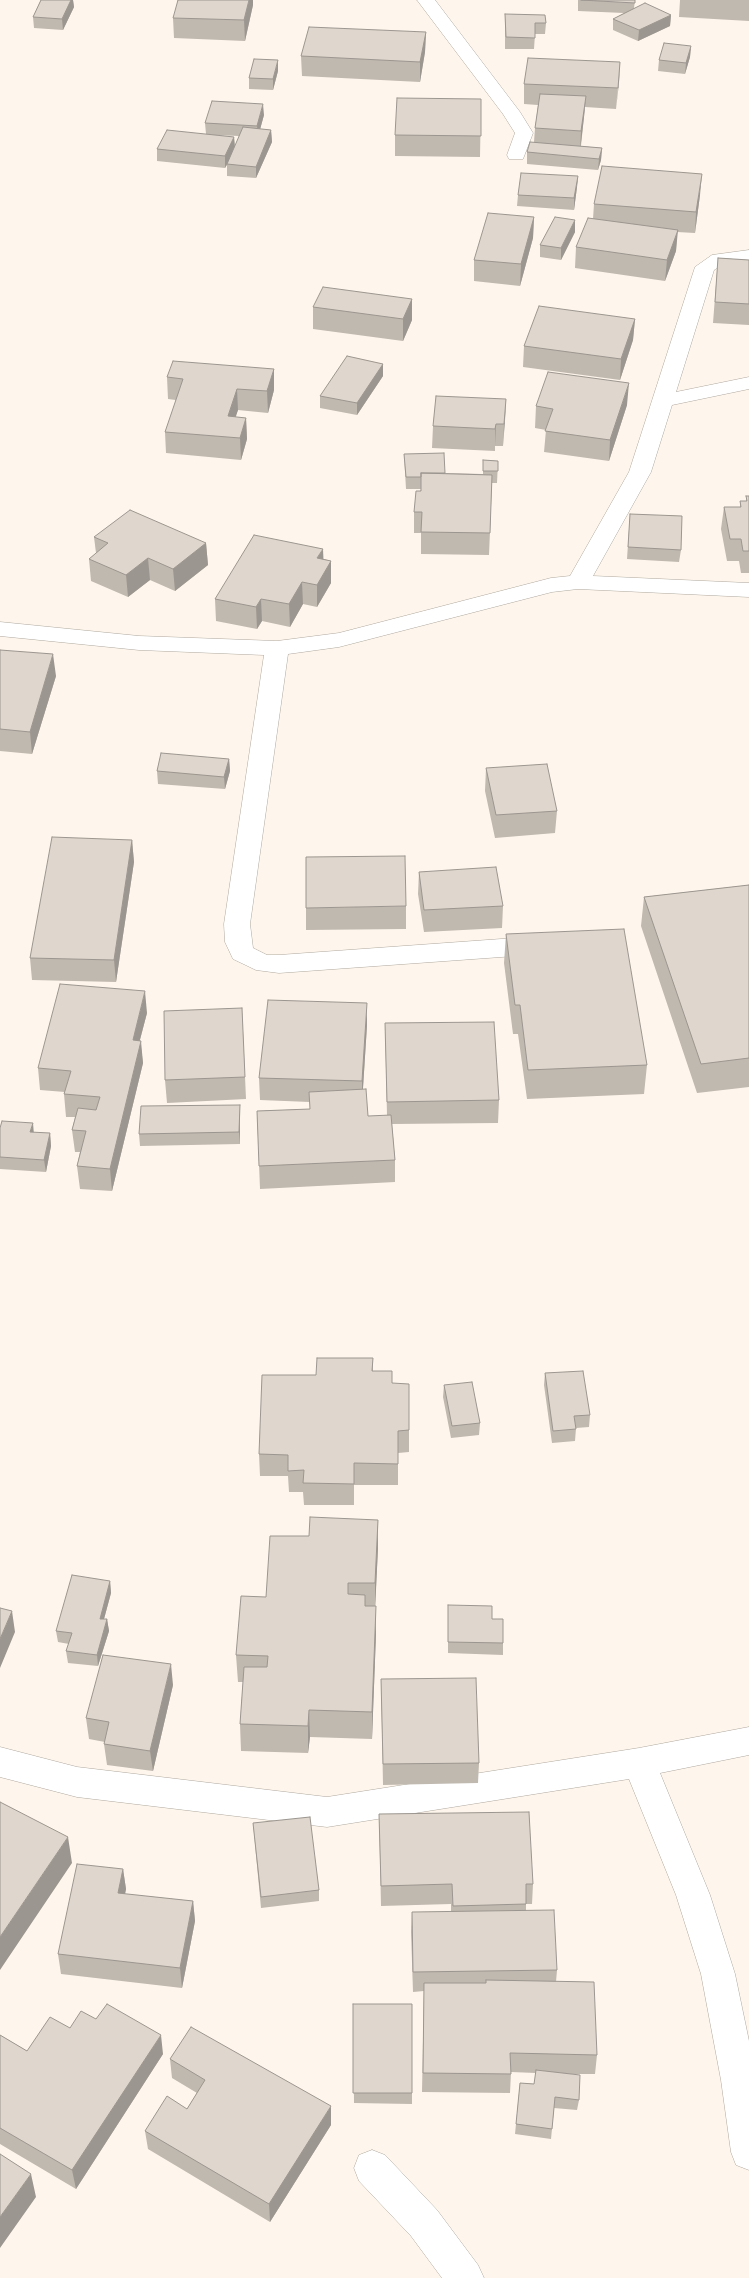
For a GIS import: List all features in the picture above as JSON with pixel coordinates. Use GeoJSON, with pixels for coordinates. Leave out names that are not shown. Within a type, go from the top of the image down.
{"type":"FeatureCollection","features":[{"type":"Feature","properties":{"kind":"street"},"geometry":{"type":"LineString","coordinates":[[426,0],[511,112],[524,133],[516,155]]}},
{"type":"Feature","properties":{"kind":"street"},"geometry":{"type":"LineString","coordinates":[[578,582],[640,472],[705,267],[718,259],[749,256]]}},
{"type":"Feature","properties":{"kind":"street"},"geometry":{"type":"LineString","coordinates":[[663,401],[749,383]]}},
{"type":"Feature","properties":{"kind":"street"},"geometry":{"type":"LineString","coordinates":[[0,629],[138,643],[276,648],[338,640],[551,585],[578,582],[749,590]]}},
{"type":"Feature","properties":{"kind":"street"},"geometry":{"type":"LineString","coordinates":[[276,648],[237,924],[238,942],[242,953],[265,964],[279,964],[571,943]]}},
{"type":"Feature","properties":{"kind":"street"},"geometry":{"type":"LineString","coordinates":[[0,1762],[78,1782],[327,1812],[639,1763],[749,1742]]}},
{"type":"Feature","properties":{"kind":"street"},"geometry":{"type":"LineString","coordinates":[[639,1763],[693,1895],[718,1974],[739,2080],[749,2152]]}},
{"type":"Feature","properties":{"kind":"street"},"geometry":{"type":"LineString","coordinates":[[372,2168],[424,2224],[464,2278]]}},
{"type":"Feature","properties":{"kind":"building"},"geometry":{"type":"Polygon","coordinates":[[[41,0],[71,0],[62,19],[33,17],[41,0]]]}},
{"type":"Feature","properties":{"kind":"building"},"geometry":{"type":"Polygon","coordinates":[[[178,0],[249,0],[244,20],[173,18],[178,0]]]}},
{"type":"Feature","properties":{"kind":"building"},"geometry":{"type":"Polygon","coordinates":[[[581,0],[635,0],[635,3],[581,0]]]}},
{"type":"Feature","properties":{"kind":"building"},"geometry":{"type":"Polygon","coordinates":[[[645,3],[671,15],[639,30],[613,19],[645,3]]]}},
{"type":"Feature","properties":{"kind":"building"},"geometry":{"type":"Polygon","coordinates":[[[505,14],[545,15],[546,23],[535,23],[535,38],[506,37],[505,14]]]}},
{"type":"Feature","properties":{"kind":"building"},"geometry":{"type":"Polygon","coordinates":[[[309,27],[426,32],[420,62],[301,56],[309,27]]]}},
{"type":"Feature","properties":{"kind":"building"},"geometry":{"type":"Polygon","coordinates":[[[664,43],[691,46],[686,63],[659,60],[664,43]]]}},
{"type":"Feature","properties":{"kind":"building"},"geometry":{"type":"Polygon","coordinates":[[[528,58],[620,62],[618,88],[524,84],[528,58]]]}},
{"type":"Feature","properties":{"kind":"building"},"geometry":{"type":"Polygon","coordinates":[[[254,59],[278,60],[273,79],[249,78],[254,59]]]}},
{"type":"Feature","properties":{"kind":"building"},"geometry":{"type":"Polygon","coordinates":[[[540,94],[586,96],[581,131],[535,128],[540,94]]]}},
{"type":"Feature","properties":{"kind":"building"},"geometry":{"type":"Polygon","coordinates":[[[397,98],[481,99],[481,136],[395,135],[397,98]]]}},
{"type":"Feature","properties":{"kind":"building"},"geometry":{"type":"Polygon","coordinates":[[[212,101],[263,104],[257,126],[205,123],[212,101]]]}},
{"type":"Feature","properties":{"kind":"building"},"geometry":{"type":"Polygon","coordinates":[[[243,127],[271,130],[256,167],[227,164],[243,127]]]}},
{"type":"Feature","properties":{"kind":"building"},"geometry":{"type":"Polygon","coordinates":[[[167,130],[234,137],[225,156],[157,149],[167,130]]]}},
{"type":"Feature","properties":{"kind":"building"},"geometry":{"type":"Polygon","coordinates":[[[530,142],[602,148],[599,159],[527,152],[530,142]]]}},
{"type":"Feature","properties":{"kind":"building"},"geometry":{"type":"Polygon","coordinates":[[[602,166],[702,174],[696,212],[594,204],[602,166]]]}},
{"type":"Feature","properties":{"kind":"building"},"geometry":{"type":"Polygon","coordinates":[[[521,173],[578,176],[574,198],[518,195],[521,173]]]}},
{"type":"Feature","properties":{"kind":"building"},"geometry":{"type":"Polygon","coordinates":[[[488,213],[534,217],[521,264],[474,260],[488,213]]]}},
{"type":"Feature","properties":{"kind":"building"},"geometry":{"type":"Polygon","coordinates":[[[555,217],[575,220],[561,248],[540,245],[555,217]]]}},
{"type":"Feature","properties":{"kind":"building"},"geometry":{"type":"Polygon","coordinates":[[[588,218],[678,230],[667,260],[576,247],[588,218]]]}},
{"type":"Feature","properties":{"kind":"building"},"geometry":{"type":"Polygon","coordinates":[[[718,258],[749,260],[749,304],[715,302],[718,258]]]}},
{"type":"Feature","properties":{"kind":"building"},"geometry":{"type":"Polygon","coordinates":[[[323,287],[412,299],[403,319],[313,307],[323,287]]]}},
{"type":"Feature","properties":{"kind":"building"},"geometry":{"type":"Polygon","coordinates":[[[539,306],[635,319],[621,359],[524,346],[539,306]]]}},
{"type":"Feature","properties":{"kind":"building"},"geometry":{"type":"Polygon","coordinates":[[[347,356],[383,364],[357,403],[320,396],[347,356]]]}},
{"type":"Feature","properties":{"kind":"building"},"geometry":{"type":"Polygon","coordinates":[[[173,361],[274,369],[267,391],[237,389],[228,416],[246,418],[240,438],[165,432],[183,379],[167,377],[173,361]]]}},
{"type":"Feature","properties":{"kind":"building"},"geometry":{"type":"Polygon","coordinates":[[[548,372],[629,383],[610,440],[545,431],[553,409],[536,406],[548,372]]]}},
{"type":"Feature","properties":{"kind":"building"},"geometry":{"type":"Polygon","coordinates":[[[436,396],[506,399],[504,424],[496,424],[495,429],[433,426],[436,396]]]}},
{"type":"Feature","properties":{"kind":"building"},"geometry":{"type":"Polygon","coordinates":[[[444,453],[445,473],[421,473],[421,477],[406,477],[404,454],[444,453]]]}},
{"type":"Feature","properties":{"kind":"building"},"geometry":{"type":"Polygon","coordinates":[[[483,460],[498,461],[498,471],[483,471],[483,460]]]}},
{"type":"Feature","properties":{"kind":"building"},"geometry":{"type":"Polygon","coordinates":[[[421,473],[492,475],[490,533],[421,532],[422,512],[414,512],[416,491],[421,491],[421,473]]]}},
{"type":"Feature","properties":{"kind":"building"},"geometry":{"type":"Polygon","coordinates":[[[746,496],[749,496],[749,551],[743,551],[741,539],[730,539],[724,507],[741,507],[740,501],[747,501],[746,496]]]}},
{"type":"Feature","properties":{"kind":"building"},"geometry":{"type":"Polygon","coordinates":[[[130,510],[206,543],[173,569],[148,558],[126,575],[89,559],[108,543],[94,537],[130,510]]]}},
{"type":"Feature","properties":{"kind":"building"},"geometry":{"type":"Polygon","coordinates":[[[630,514],[682,516],[681,550],[628,547],[630,514]]]}},
{"type":"Feature","properties":{"kind":"building"},"geometry":{"type":"Polygon","coordinates":[[[254,535],[323,549],[317,558],[331,561],[317,585],[302,582],[289,604],[261,599],[256,607],[215,599],[254,535]]]}},
{"type":"Feature","properties":{"kind":"building"},"geometry":{"type":"Polygon","coordinates":[[[0,650],[53,654],[30,732],[0,729],[0,650]]]}},
{"type":"Feature","properties":{"kind":"building"},"geometry":{"type":"Polygon","coordinates":[[[161,753],[229,759],[224,777],[157,771],[161,753]]]}},
{"type":"Feature","properties":{"kind":"building"},"geometry":{"type":"Polygon","coordinates":[[[547,764],[557,811],[496,815],[486,768],[547,764]]]}},
{"type":"Feature","properties":{"kind":"building"},"geometry":{"type":"Polygon","coordinates":[[[52,837],[132,840],[114,960],[30,958],[52,837]]]}},
{"type":"Feature","properties":{"kind":"building"},"geometry":{"type":"Polygon","coordinates":[[[405,856],[406,906],[306,908],[306,857],[405,856]]]}},
{"type":"Feature","properties":{"kind":"building"},"geometry":{"type":"Polygon","coordinates":[[[496,867],[503,906],[424,910],[419,872],[496,867]]]}},
{"type":"Feature","properties":{"kind":"building"},"geometry":{"type":"Polygon","coordinates":[[[749,885],[749,1058],[701,1064],[644,897],[749,885]]]}},
{"type":"Feature","properties":{"kind":"building"},"geometry":{"type":"Polygon","coordinates":[[[624,929],[647,1065],[528,1070],[520,1005],[515,1005],[506,934],[624,929]]]}},
{"type":"Feature","properties":{"kind":"building"},"geometry":{"type":"Polygon","coordinates":[[[60,984],[145,991],[133,1040],[141,1041],[110,1169],[77,1166],[86,1131],[72,1130],[78,1108],[96,1110],[100,1097],[64,1094],[71,1071],[38,1068],[60,984]]]}},
{"type":"Feature","properties":{"kind":"building"},"geometry":{"type":"Polygon","coordinates":[[[268,1000],[367,1003],[362,1081],[259,1078],[268,1000]]]}},
{"type":"Feature","properties":{"kind":"building"},"geometry":{"type":"Polygon","coordinates":[[[242,1008],[245,1077],[165,1080],[164,1011],[242,1008]]]}},
{"type":"Feature","properties":{"kind":"building"},"geometry":{"type":"Polygon","coordinates":[[[494,1022],[499,1100],[387,1102],[385,1023],[494,1022]]]}},
{"type":"Feature","properties":{"kind":"building"},"geometry":{"type":"Polygon","coordinates":[[[366,1089],[368,1116],[391,1115],[395,1160],[259,1166],[257,1111],[310,1109],[309,1092],[366,1089]]]}},
{"type":"Feature","properties":{"kind":"building"},"geometry":{"type":"Polygon","coordinates":[[[240,1105],[239,1132],[139,1134],[141,1106],[240,1105]]]}},
{"type":"Feature","properties":{"kind":"building"},"geometry":{"type":"Polygon","coordinates":[[[2,1121],[33,1123],[30,1132],[50,1133],[44,1160],[0,1157],[0,1128],[2,1121]]]}},
{"type":"Feature","properties":{"kind":"building"},"geometry":{"type":"Polygon","coordinates":[[[317,1358],[373,1358],[372,1371],[392,1371],[392,1383],[409,1384],[409,1430],[398,1431],[398,1464],[354,1463],[354,1484],[303,1483],[304,1470],[288,1471],[288,1455],[259,1454],[262,1375],[316,1375],[317,1358]]]}},
{"type":"Feature","properties":{"kind":"building"},"geometry":{"type":"Polygon","coordinates":[[[583,1371],[590,1415],[574,1416],[576,1429],[553,1431],[545,1373],[583,1371]]]}},
{"type":"Feature","properties":{"kind":"building"},"geometry":{"type":"Polygon","coordinates":[[[472,1382],[480,1423],[452,1426],[444,1385],[472,1382]]]}},
{"type":"Feature","properties":{"kind":"building"},"geometry":{"type":"Polygon","coordinates":[[[310,1517],[378,1520],[375,1583],[348,1583],[348,1594],[365,1595],[365,1606],[376,1606],[372,1712],[309,1710],[308,1726],[240,1724],[244,1667],[267,1667],[268,1656],[236,1655],[241,1596],[266,1597],[270,1536],[309,1536],[310,1517]]]}},
{"type":"Feature","properties":{"kind":"building"},"geometry":{"type":"Polygon","coordinates":[[[72,1575],[110,1581],[100,1619],[107,1619],[97,1655],[66,1651],[72,1633],[56,1631],[72,1575]]]}},
{"type":"Feature","properties":{"kind":"building"},"geometry":{"type":"Polygon","coordinates":[[[448,1605],[492,1606],[492,1619],[503,1619],[503,1643],[448,1642],[448,1605]]]}},
{"type":"Feature","properties":{"kind":"building"},"geometry":{"type":"Polygon","coordinates":[[[0,1608],[12,1611],[0,1639],[0,1608]]]}},
{"type":"Feature","properties":{"kind":"building"},"geometry":{"type":"Polygon","coordinates":[[[103,1655],[171,1664],[150,1751],[104,1744],[109,1722],[86,1718],[103,1655]]]}},
{"type":"Feature","properties":{"kind":"building"},"geometry":{"type":"Polygon","coordinates":[[[476,1678],[479,1763],[383,1764],[381,1679],[476,1678]]]}},
{"type":"Feature","properties":{"kind":"building"},"geometry":{"type":"Polygon","coordinates":[[[0,1802],[68,1837],[0,1937],[0,1802]]]}},
{"type":"Feature","properties":{"kind":"building"},"geometry":{"type":"Polygon","coordinates":[[[529,1812],[533,1884],[526,1884],[526,1904],[453,1906],[452,1884],[381,1886],[379,1814],[529,1812]]]}},
{"type":"Feature","properties":{"kind":"building"},"geometry":{"type":"Polygon","coordinates":[[[310,1817],[319,1890],[261,1897],[253,1823],[310,1817]]]}},
{"type":"Feature","properties":{"kind":"building"},"geometry":{"type":"Polygon","coordinates":[[[77,1864],[123,1869],[118,1893],[193,1901],[180,1968],[58,1954],[77,1864]]]}},
{"type":"Feature","properties":{"kind":"building"},"geometry":{"type":"Polygon","coordinates":[[[554,1910],[557,1970],[413,1972],[412,1912],[554,1910]]]}},
{"type":"Feature","properties":{"kind":"building"},"geometry":{"type":"Polygon","coordinates":[[[486,1980],[594,1982],[597,2055],[510,2053],[511,2074],[423,2073],[424,1983],[486,1983],[486,1980]]]}},
{"type":"Feature","properties":{"kind":"building"},"geometry":{"type":"Polygon","coordinates":[[[107,2004],[161,2035],[72,2170],[0,2128],[0,2035],[27,2051],[50,2017],[70,2028],[81,2011],[96,2019],[107,2004]]]}},
{"type":"Feature","properties":{"kind":"building"},"geometry":{"type":"Polygon","coordinates":[[[353,2004],[412,2004],[412,2093],[353,2093],[353,2004]]]}},
{"type":"Feature","properties":{"kind":"building"},"geometry":{"type":"Polygon","coordinates":[[[191,2027],[331,2106],[269,2204],[145,2131],[167,2096],[187,2109],[205,2080],[170,2059],[191,2027]]]}},
{"type":"Feature","properties":{"kind":"building"},"geometry":{"type":"Polygon","coordinates":[[[536,2070],[580,2075],[579,2100],[555,2097],[552,2129],[516,2124],[520,2083],[534,2084],[536,2070]]]}},
{"type":"Feature","properties":{"kind":"building"},"geometry":{"type":"Polygon","coordinates":[[[0,2154],[31,2174],[0,2217],[0,2154]]]}}]}
